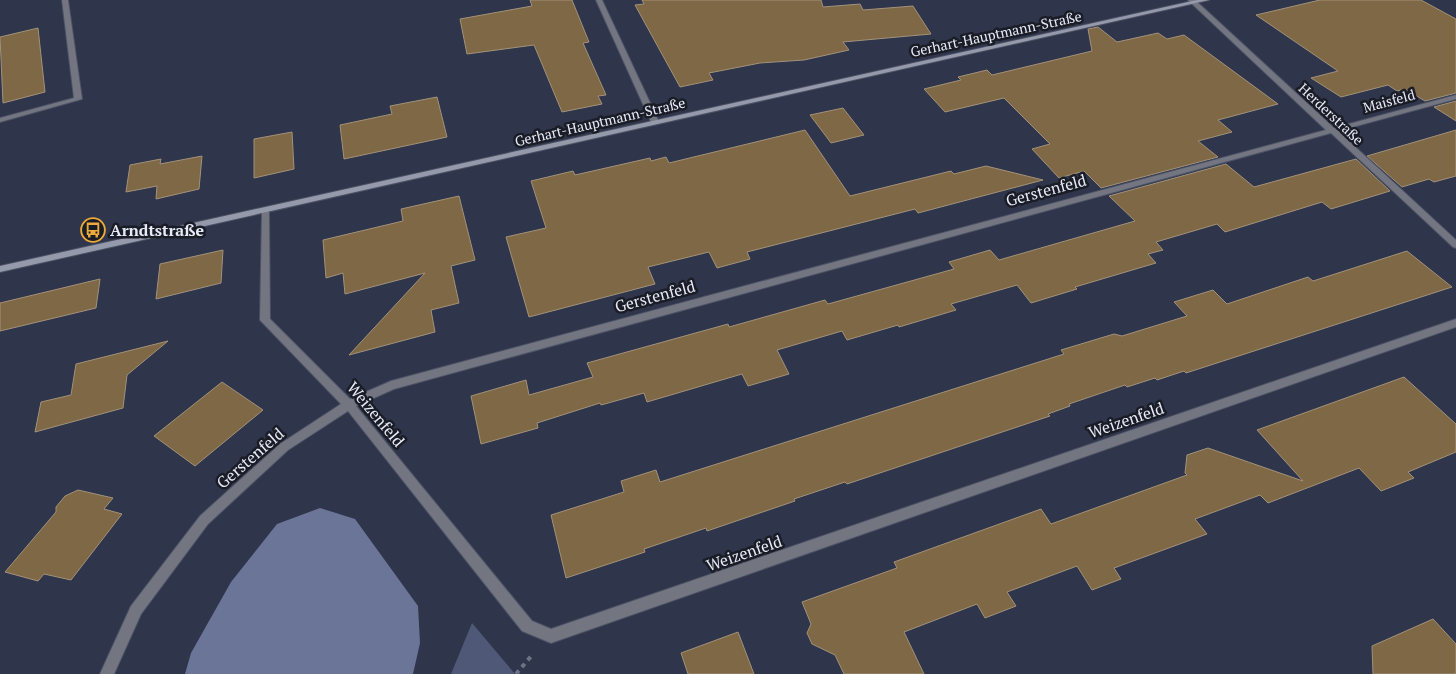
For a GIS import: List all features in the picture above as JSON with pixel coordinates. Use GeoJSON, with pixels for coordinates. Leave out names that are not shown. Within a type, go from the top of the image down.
{"type":"FeatureCollection","features":[{"type":"Feature","properties":{"kind":"street"},"geometry":{"type":"LineString","coordinates":[[0,120],[78,99],[65,0]]}},
{"type":"Feature","properties":{"kind":"street"},"geometry":{"type":"LineString","coordinates":[[599,0],[655,122]]}},
{"type":"Feature","properties":{"kind":"street","name":"Gerhart-Hauptmann-Straße"},"geometry":{"type":"LineString","coordinates":[[0,270],[1192,1],[1206,0]]}},
{"type":"Feature","properties":{"kind":"street","name":"Herderstraße"},"geometry":{"type":"LineString","coordinates":[[1192,1],[1329,130],[1456,245]]}},
{"type":"Feature","properties":{"kind":"street","name":"Maisfeld"},"geometry":{"type":"LineString","coordinates":[[1329,130],[1456,96]]}},
{"type":"Feature","properties":{"kind":"street","name":"Gerstenfeld"},"geometry":{"type":"LineString","coordinates":[[106,674],[136,610],[204,520],[284,447],[349,405],[391,385],[1329,130]]}},
{"type":"Feature","properties":{"kind":"street","name":"Weizenfeld"},"geometry":{"type":"LineString","coordinates":[[264,211],[265,320],[349,405],[527,626],[551,636],[1456,323]]}},
{"type":"Feature","properties":{"kind":"shaded area"},"geometry":{"type":"Polygon","coordinates":[[[320,508],[355,519],[418,606],[420,643],[413,674],[185,674],[191,653],[231,582],[277,524],[320,508]]]}},
{"type":"Feature","properties":{"kind":"shaded area"},"geometry":{"type":"Polygon","coordinates":[[[472,623],[515,674],[451,674],[472,623]]]}},
{"type":"Feature","properties":{"kind":"building"},"geometry":{"type":"Polygon","coordinates":[[[530,0],[572,0],[589,42],[583,43],[606,95],[598,96],[602,104],[562,112],[534,45],[467,54],[460,19],[532,6],[530,0]]]}},
{"type":"Feature","properties":{"kind":"building"},"geometry":{"type":"Polygon","coordinates":[[[642,0],[821,0],[823,7],[860,4],[863,10],[913,6],[931,34],[843,42],[849,50],[804,60],[760,63],[709,73],[713,80],[680,87],[635,5],[644,4],[642,0]]]}},
{"type":"Feature","properties":{"kind":"building"},"geometry":{"type":"Polygon","coordinates":[[[1320,0],[1421,0],[1456,19],[1456,93],[1425,101],[1405,89],[1397,91],[1388,85],[1341,97],[1311,78],[1338,71],[1256,15],[1320,0]]]}},
{"type":"Feature","properties":{"kind":"building"},"geometry":{"type":"Polygon","coordinates":[[[1098,27],[1117,42],[1158,33],[1167,39],[1184,35],[1278,104],[1218,120],[1232,132],[1198,141],[1218,157],[1101,188],[1084,171],[1059,178],[1032,149],[1050,144],[1004,98],[945,112],[924,89],[961,80],[958,77],[987,70],[992,75],[1092,51],[1088,29],[1098,27]]]}},
{"type":"Feature","properties":{"kind":"building"},"geometry":{"type":"Polygon","coordinates":[[[38,28],[45,92],[3,103],[0,37],[38,28]]]}},
{"type":"Feature","properties":{"kind":"building"},"geometry":{"type":"Polygon","coordinates":[[[437,97],[447,137],[344,159],[340,125],[392,114],[390,106],[437,97]]]}},
{"type":"Feature","properties":{"kind":"building"},"geometry":{"type":"Polygon","coordinates":[[[1456,101],[1456,121],[1434,107],[1456,101]]]}},
{"type":"Feature","properties":{"kind":"building"},"geometry":{"type":"Polygon","coordinates":[[[843,108],[864,135],[831,143],[810,115],[843,108]]]}},
{"type":"Feature","properties":{"kind":"building"},"geometry":{"type":"Polygon","coordinates":[[[805,130],[850,196],[951,171],[954,174],[986,166],[1043,180],[918,213],[915,209],[747,252],[750,259],[717,268],[709,252],[648,267],[655,284],[529,317],[506,237],[546,228],[531,181],[573,171],[575,175],[650,158],[651,161],[666,157],[669,163],[805,130]]]}},
{"type":"Feature","properties":{"kind":"building"},"geometry":{"type":"Polygon","coordinates":[[[1456,130],[1456,176],[1434,182],[1429,179],[1402,187],[1367,156],[1456,130]]]}},
{"type":"Feature","properties":{"kind":"building"},"geometry":{"type":"Polygon","coordinates":[[[292,132],[294,169],[254,178],[254,139],[292,132]]]}},
{"type":"Feature","properties":{"kind":"building"},"geometry":{"type":"Polygon","coordinates":[[[202,156],[199,189],[156,199],[157,186],[126,192],[130,165],[161,159],[160,164],[202,156]]]}},
{"type":"Feature","properties":{"kind":"building"},"geometry":{"type":"Polygon","coordinates":[[[1356,159],[1390,191],[1331,209],[1322,202],[1225,232],[1217,224],[1156,242],[1163,250],[1148,254],[1156,263],[1075,287],[1077,289],[1031,303],[1017,285],[951,304],[956,310],[899,327],[898,325],[847,340],[842,331],[777,350],[789,374],[748,386],[742,374],[647,402],[644,393],[601,405],[600,403],[537,423],[538,428],[481,444],[471,396],[526,380],[529,395],[593,377],[587,363],[728,324],[729,327],[825,300],[828,304],[954,269],[949,262],[990,250],[999,260],[1135,221],[1109,196],[1226,164],[1254,187],[1356,159]]]}},
{"type":"Feature","properties":{"kind":"building"},"geometry":{"type":"Polygon","coordinates":[[[459,196],[475,260],[451,266],[459,303],[431,310],[435,332],[349,355],[425,273],[345,294],[343,273],[326,278],[323,240],[403,221],[401,209],[459,196]]]}},
{"type":"Feature","properties":{"kind":"building"},"geometry":{"type":"Polygon","coordinates":[[[223,250],[221,283],[156,299],[160,264],[223,250]]]}},
{"type":"Feature","properties":{"kind":"building"},"geometry":{"type":"Polygon","coordinates":[[[1407,251],[1452,287],[1186,373],[1184,371],[1127,387],[1125,385],[1069,404],[1070,406],[1048,414],[1050,416],[847,484],[845,482],[794,499],[795,501],[707,531],[706,528],[644,549],[645,552],[566,578],[551,515],[624,492],[621,481],[656,470],[660,482],[1064,354],[1061,350],[1114,334],[1122,336],[1187,316],[1174,302],[1213,290],[1227,304],[1308,277],[1313,281],[1407,251]]]}},
{"type":"Feature","properties":{"kind":"building"},"geometry":{"type":"Polygon","coordinates":[[[100,279],[96,308],[0,331],[0,303],[100,279]]]}},
{"type":"Feature","properties":{"kind":"building"},"geometry":{"type":"Polygon","coordinates":[[[168,341],[127,375],[123,408],[35,432],[41,402],[71,395],[76,364],[168,341]]]}},
{"type":"Feature","properties":{"kind":"building"},"geometry":{"type":"Polygon","coordinates":[[[1404,377],[1456,424],[1456,452],[1408,472],[1414,478],[1381,491],[1359,468],[1268,503],[1260,495],[1195,519],[1207,534],[1114,568],[1121,579],[1092,590],[1077,566],[1007,592],[1016,606],[985,618],[977,604],[904,632],[924,674],[844,674],[835,655],[812,644],[807,633],[811,624],[802,602],[897,568],[894,562],[1041,509],[1051,524],[1187,475],[1185,473],[1187,455],[1208,448],[1303,481],[1257,430],[1404,377]]]}},
{"type":"Feature","properties":{"kind":"building"},"geometry":{"type":"Polygon","coordinates":[[[222,382],[263,410],[195,466],[154,436],[222,382]]]}},
{"type":"Feature","properties":{"kind":"building"},"geometry":{"type":"Polygon","coordinates":[[[78,490],[113,498],[104,509],[122,514],[71,580],[44,574],[38,581],[5,572],[56,512],[56,507],[65,496],[78,490]]]}},
{"type":"Feature","properties":{"kind":"building"},"geometry":{"type":"Polygon","coordinates":[[[1433,619],[1456,644],[1456,674],[1373,674],[1372,646],[1433,619]]]}},
{"type":"Feature","properties":{"kind":"building"},"geometry":{"type":"Polygon","coordinates":[[[738,632],[754,674],[688,674],[681,653],[738,632]]]}},
{"type":"Feature","properties":{"kind":"place","name":"Arndtstraße"},"geometry":{"type":"Point","coordinates":[93,230]}}]}
